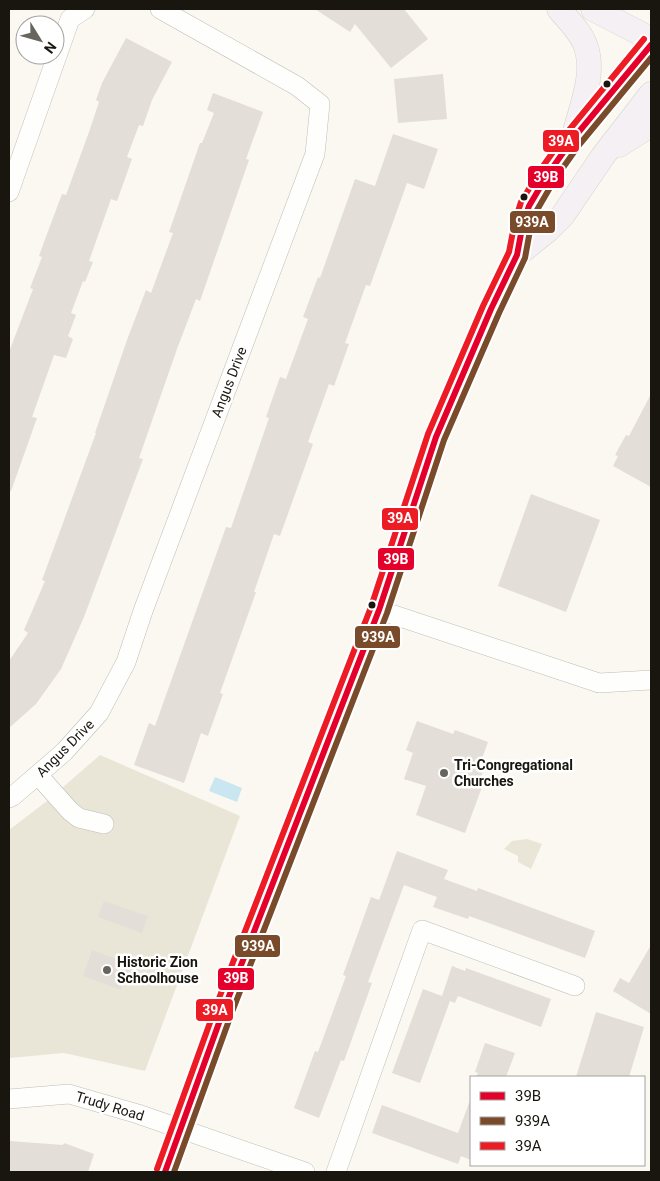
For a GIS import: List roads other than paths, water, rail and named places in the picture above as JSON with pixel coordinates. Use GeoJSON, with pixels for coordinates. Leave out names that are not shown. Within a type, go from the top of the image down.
{"type":"FeatureCollection","features":[{"type":"Feature","properties":{"kind":"main road"},"geometry":{"type":"LineString","coordinates":[[559,9],[587,47],[590,77],[572,140]]}},
{"type":"Feature","properties":{"kind":"main road"},"geometry":{"type":"LineString","coordinates":[[593,9],[651,39]]}},
{"type":"Feature","properties":{"kind":"main road"},"geometry":{"type":"LineString","coordinates":[[165,1172],[224,1010],[379,610],[436,437],[491,308],[517,254],[523,223],[529,206],[548,174],[572,140],[651,45]]}},
{"type":"Feature","properties":{"kind":"main road"},"geometry":{"type":"LineString","coordinates":[[517,254],[541,237],[563,215],[603,156],[651,94]]}},
{"type":"Feature","properties":{"kind":"main road"},"geometry":{"type":"LineString","coordinates":[[603,156],[651,124]]}},
{"type":"Feature","properties":{"kind":"street"},"geometry":{"type":"LineString","coordinates":[[9,192],[70,19],[85,9]]}},
{"type":"Feature","properties":{"kind":"street","name":"Angus Drive"},"geometry":{"type":"LineString","coordinates":[[9,798],[64,752],[99,713],[126,662],[143,611],[314,154],[320,104],[297,86],[160,9]]}},
{"type":"Feature","properties":{"kind":"street"},"geometry":{"type":"LineString","coordinates":[[379,610],[599,683],[651,680]]}},
{"type":"Feature","properties":{"kind":"street"},"geometry":{"type":"LineString","coordinates":[[38,775],[70,811],[80,818],[104,824]]}},
{"type":"Feature","properties":{"kind":"street"},"geometry":{"type":"LineString","coordinates":[[336,1172],[422,930],[575,986]]}},
{"type":"Feature","properties":{"kind":"street","name":"Trudy Road"},"geometry":{"type":"LineString","coordinates":[[9,1099],[69,1094],[138,1114],[305,1172]]}},
{"type":"Feature","properties":{"kind":"water"},"geometry":{"type":"Polygon","coordinates":[[[215,777],[242,788],[237,802],[209,791],[215,777]]]}},
{"type":"Feature","properties":{"kind":"place","name":"Tri-Congregational Churches"},"geometry":{"type":"Point","coordinates":[444,773]}},
{"type":"Feature","properties":{"kind":"place","name":"Historic Zion Schoolhouse"},"geometry":{"type":"Point","coordinates":[107,970]}}]}
